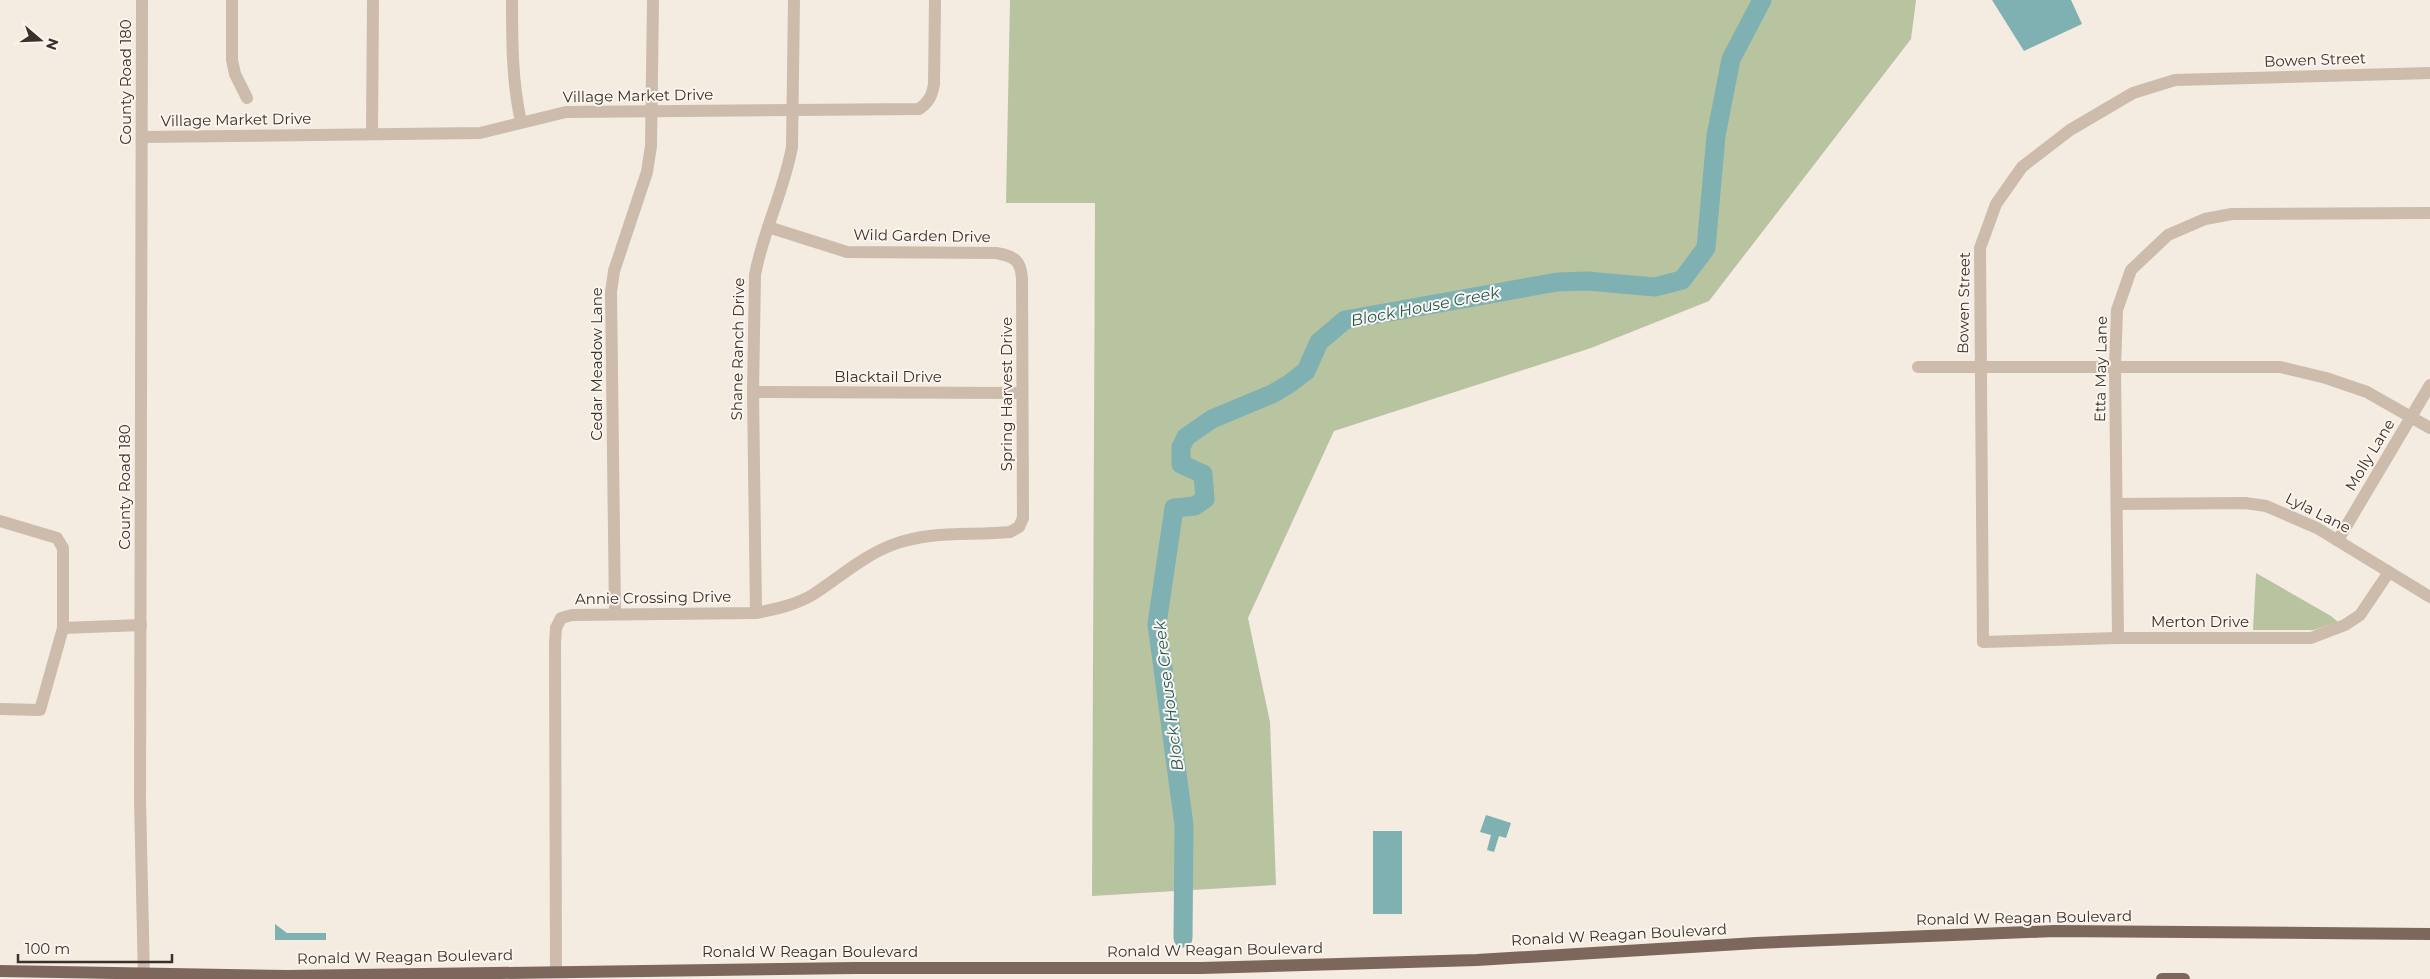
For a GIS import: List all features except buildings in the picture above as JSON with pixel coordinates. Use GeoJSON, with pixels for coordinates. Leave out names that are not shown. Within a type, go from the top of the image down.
{"type":"FeatureCollection","features":[{"type":"Feature","properties":{"kind":"main road","name":"Ronald W Reagan Boulevard"},"geometry":{"type":"LineString","coordinates":[[0,971],[144,977],[556,970],[1201,968],[1477,960],[1756,943],[2045,932],[2430,934]]}},
{"type":"Feature","properties":{"kind":"main road"},"geometry":{"type":"LineString","coordinates":[[2162,979],[2184,979]]}},
{"type":"Feature","properties":{"kind":"street","name":"County Road 180"},"geometry":{"type":"LineString","coordinates":[[142,0],[141,867],[144,977]]}},
{"type":"Feature","properties":{"kind":"street"},"geometry":{"type":"LineString","coordinates":[[232,0],[232,60],[235,74],[248,98]]}},
{"type":"Feature","properties":{"kind":"street"},"geometry":{"type":"LineString","coordinates":[[372,134],[373,0]]}},
{"type":"Feature","properties":{"kind":"street"},"geometry":{"type":"LineString","coordinates":[[512,0],[512,65],[514,91],[521,122]]}},
{"type":"Feature","properties":{"kind":"street","name":"Cedar Meadow Lane"},"geometry":{"type":"LineString","coordinates":[[615,614],[612,292],[614,271],[622,242],[647,172],[651,146],[653,0]]}},
{"type":"Feature","properties":{"kind":"street","name":"Shane Ranch Drive"},"geometry":{"type":"LineString","coordinates":[[756,613],[753,392],[755,275],[789,165],[794,0]]}},
{"type":"Feature","properties":{"kind":"street","name":"Village Market Drive"},"geometry":{"type":"LineString","coordinates":[[142,137],[480,133],[566,112],[919,109],[932,96],[934,84],[934,0]]}},
{"type":"Feature","properties":{"kind":"street","name":"Bowen Street"},"geometry":{"type":"LineString","coordinates":[[1983,642],[1979,367],[1980,248],[1996,204],[2022,167],[2070,130],[2133,93],[2175,80],[2430,73]]}},
{"type":"Feature","properties":{"kind":"street","name":"Etta May Lane"},"geometry":{"type":"LineString","coordinates":[[2118,638],[2117,310],[2132,270],[2168,235],[2205,219],[2232,214],[2430,213]]}},
{"type":"Feature","properties":{"kind":"street","name":"Wild Garden Drive"},"geometry":{"type":"LineString","coordinates":[[768,228],[847,252],[996,253],[1009,255],[1018,260]]}},
{"type":"Feature","properties":{"kind":"street","name":"Spring Harvest Drive"},"geometry":{"type":"LineString","coordinates":[[1018,260],[1022,268],[1024,507],[1023,518],[1019,527]]}},
{"type":"Feature","properties":{"kind":"street"},"geometry":{"type":"LineString","coordinates":[[1918,367],[2280,367],[2326,378],[2367,392],[2430,428]]}},
{"type":"Feature","properties":{"kind":"street","name":"Molly Lane"},"geometry":{"type":"LineString","coordinates":[[2338,540],[2430,385]]}},
{"type":"Feature","properties":{"kind":"street","name":"Blacktail Drive"},"geometry":{"type":"LineString","coordinates":[[753,392],[1022,394]]}},
{"type":"Feature","properties":{"kind":"street","name":"Lyla Lane"},"geometry":{"type":"LineString","coordinates":[[2117,504],[2245,503],[2266,506],[2290,515],[2338,540],[2430,597]]}},
{"type":"Feature","properties":{"kind":"street"},"geometry":{"type":"LineString","coordinates":[[0,521],[57,538],[63,548],[63,628],[40,710],[0,710]]}},
{"type":"Feature","properties":{"kind":"street","name":"Annie Crossing Drive"},"geometry":{"type":"LineString","coordinates":[[556,970],[556,628],[561,618],[572,615],[756,613],[796,603],[813,594],[868,556],[916,536],[1010,532],[1019,527]]}},
{"type":"Feature","properties":{"kind":"street","name":"Merton Drive"},"geometry":{"type":"LineString","coordinates":[[1983,642],[2118,638],[2311,638],[2345,625],[2360,615],[2389,572]]}},
{"type":"Feature","properties":{"kind":"street"},"geometry":{"type":"LineString","coordinates":[[63,628],[142,624]]}},
{"type":"Feature","properties":{"kind":"green space"},"geometry":{"type":"Polygon","coordinates":[[[1010,0],[1916,0],[1911,39],[1709,301],[1591,348],[1334,431],[1248,618],[1270,722],[1276,885],[1092,896],[1095,203],[1006,203],[1010,0]]]}},
{"type":"Feature","properties":{"kind":"green space"},"geometry":{"type":"Polygon","coordinates":[[[2256,573],[2331,616],[2338,622],[2314,630],[2253,630],[2256,573]]]}},
{"type":"Feature","properties":{"kind":"water"},"geometry":{"type":"Polygon","coordinates":[[[1992,0],[2071,0],[2082,24],[2024,51],[1992,0]]]}},
{"type":"Feature","properties":{"kind":"water"},"geometry":{"type":"Polygon","coordinates":[[[1486,815],[1511,823],[1506,838],[1499,836],[1494,852],[1487,850],[1491,835],[1480,832],[1486,815]]]}},
{"type":"Feature","properties":{"kind":"water"},"geometry":{"type":"Polygon","coordinates":[[[1373,831],[1402,831],[1402,914],[1373,914],[1373,831]]]}},
{"type":"Feature","properties":{"kind":"water"},"geometry":{"type":"Polygon","coordinates":[[[275,924],[287,933],[326,933],[326,940],[275,940],[275,924]]]}},
{"type":"Feature","properties":{"kind":"waterway","name":"Block House Creek"},"geometry":{"type":"LineString","coordinates":[[1183,938],[1184,825],[1157,624],[1174,508],[1195,506],[1205,499],[1203,474],[1181,464],[1181,447],[1186,437],[1212,419],[1272,394],[1289,384],[1306,371],[1319,342],[1345,320],[1557,282],[1587,281],[1655,287],[1682,280],[1706,248],[1716,136],[1731,59],[1762,0]]}}]}
